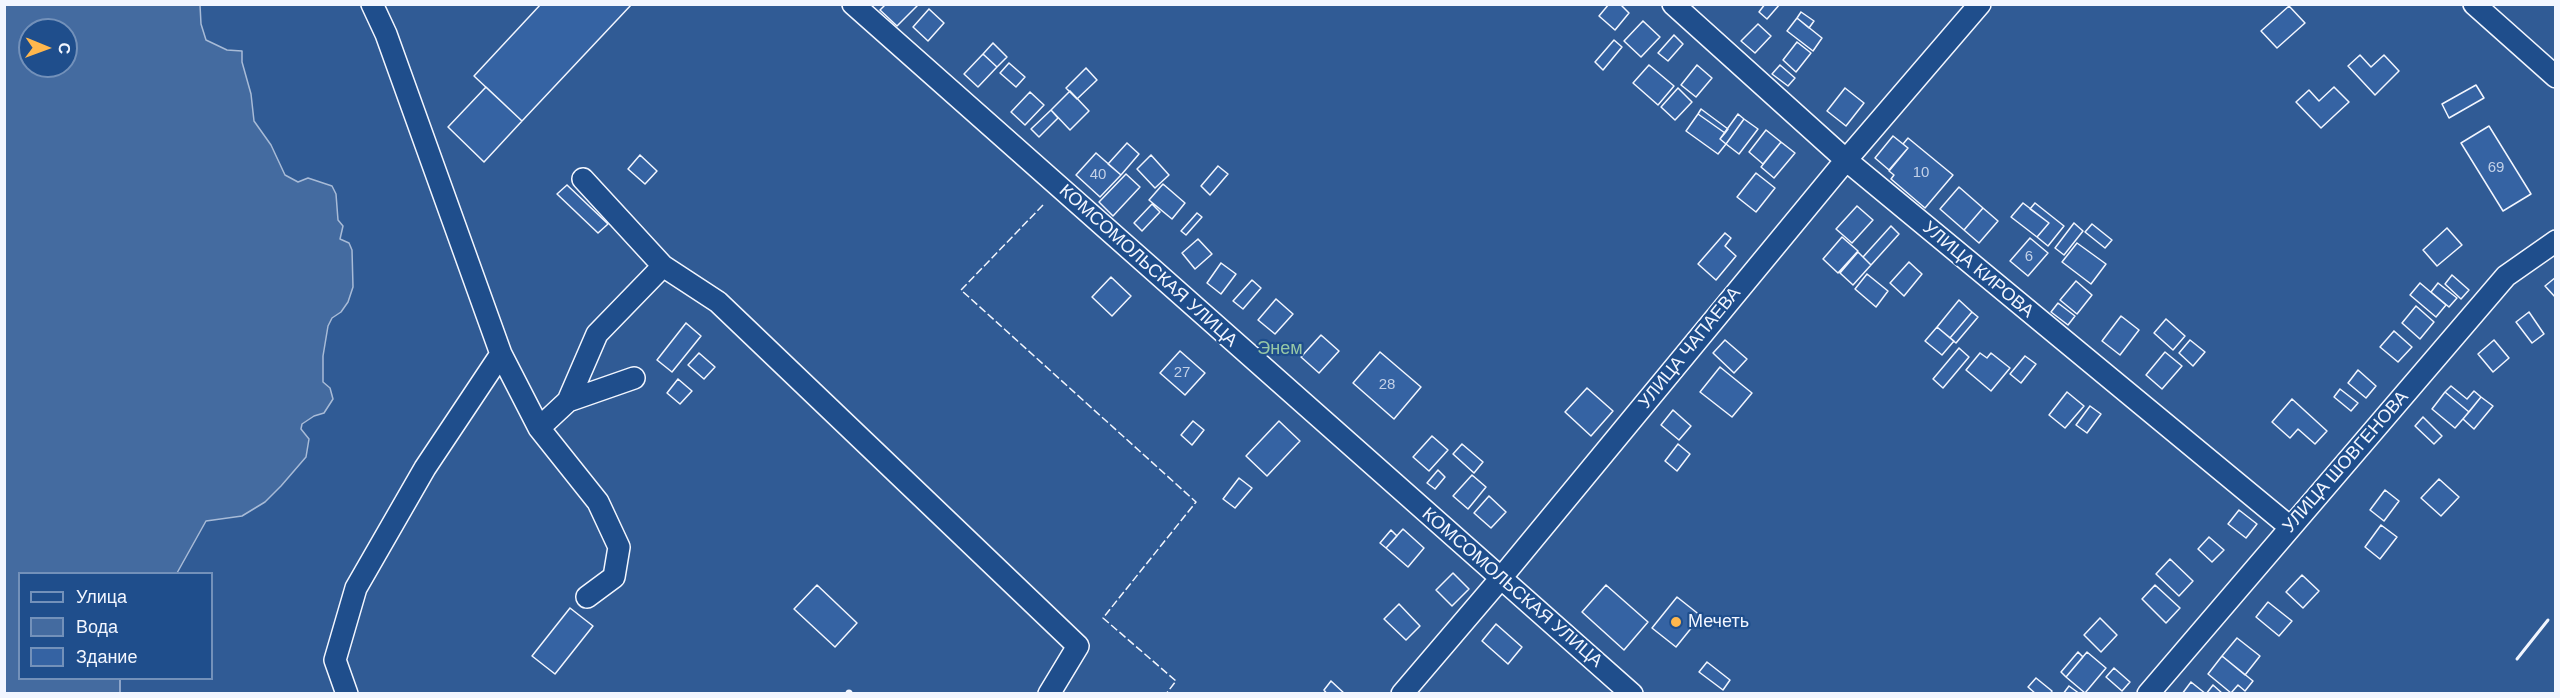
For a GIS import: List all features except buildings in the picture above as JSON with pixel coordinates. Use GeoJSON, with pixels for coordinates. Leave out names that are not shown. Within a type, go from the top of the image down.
{"type":"FeatureCollection","features":[{"type":"Feature","properties":{"kind":"street"},"geometry":{"type":"LineString","coordinates":[[372,4],[390,45],[501,354],[539,428],[598,502],[619,547],[614,577],[587,597]]}},
{"type":"Feature","properties":{"kind":"street","name":"КОМСОМОЛЬСКАЯ УЛИЦА"},"geometry":{"type":"LineString","coordinates":[[853,4],[1632,693]]}},
{"type":"Feature","properties":{"kind":"street","name":"УЛИЦА КИРОВА"},"geometry":{"type":"LineString","coordinates":[[1674,4],[1846,160],[2290,527]]}},
{"type":"Feature","properties":{"kind":"street","name":"УЛИЦА ЧАПАЕВА"},"geometry":{"type":"LineString","coordinates":[[1402,693],[1501,578],[1846,160],[1980,4]]}},
{"type":"Feature","properties":{"kind":"street"},"geometry":{"type":"LineString","coordinates":[[2486,8],[2556,77]]}},
{"type":"Feature","properties":{"kind":"street"},"geometry":{"type":"LineString","coordinates":[[583,179],[663,266],[718,302],[1078,646],[1049,693]]}},
{"type":"Feature","properties":{"kind":"street","name":"УЛИЦА ШОВГЕНОВА"},"geometry":{"type":"LineString","coordinates":[[2148,693],[2506,276],[2556,241]]}},
{"type":"Feature","properties":{"kind":"street"},"geometry":{"type":"LineString","coordinates":[[539,428],[568,401],[597,334],[663,266]]}},
{"type":"Feature","properties":{"kind":"street"},"geometry":{"type":"LineString","coordinates":[[347,693],[335,660],[356,588],[425,468],[501,354]]}},
{"type":"Feature","properties":{"kind":"street"},"geometry":{"type":"LineString","coordinates":[[568,401],[634,378]]}},
{"type":"Feature","properties":{"kind":"shaded area","name":"Энем"},"geometry":{"type":"Polygon","coordinates":[[[4,5],[2555,5],[2555,693],[5,693],[4,5]]]}},
{"type":"Feature","properties":{"kind":"water"},"geometry":{"type":"Polygon","coordinates":[[[4,5],[200,5],[201,24],[206,40],[227,50],[242,51],[242,62],[251,94],[254,121],[271,145],[285,175],[298,182],[308,178],[332,186],[336,194],[338,220],[343,226],[340,239],[349,243],[352,250],[353,287],[348,302],[341,312],[332,318],[328,326],[323,356],[323,382],[330,388],[333,399],[324,413],[302,424],[301,429],[309,439],[306,457],[265,502],[242,516],[206,521],[178,572],[18,572],[18,680],[120,680],[120,693],[5,693],[4,5]]]}},
{"type":"Feature","properties":{"kind":"fence"},"geometry":{"type":"LineString","coordinates":[[1043,205],[961,290],[1196,502],[1103,618],[1176,681],[1166,694]]}},
{"type":"Feature","properties":{"kind":"wall"},"geometry":{"type":"LineString","coordinates":[[2517,659],[2548,620]]}},
{"type":"Feature","properties":{"kind":"place","name":"Мечеть"},"geometry":{"type":"Point","coordinates":[1676,622]}}]}
